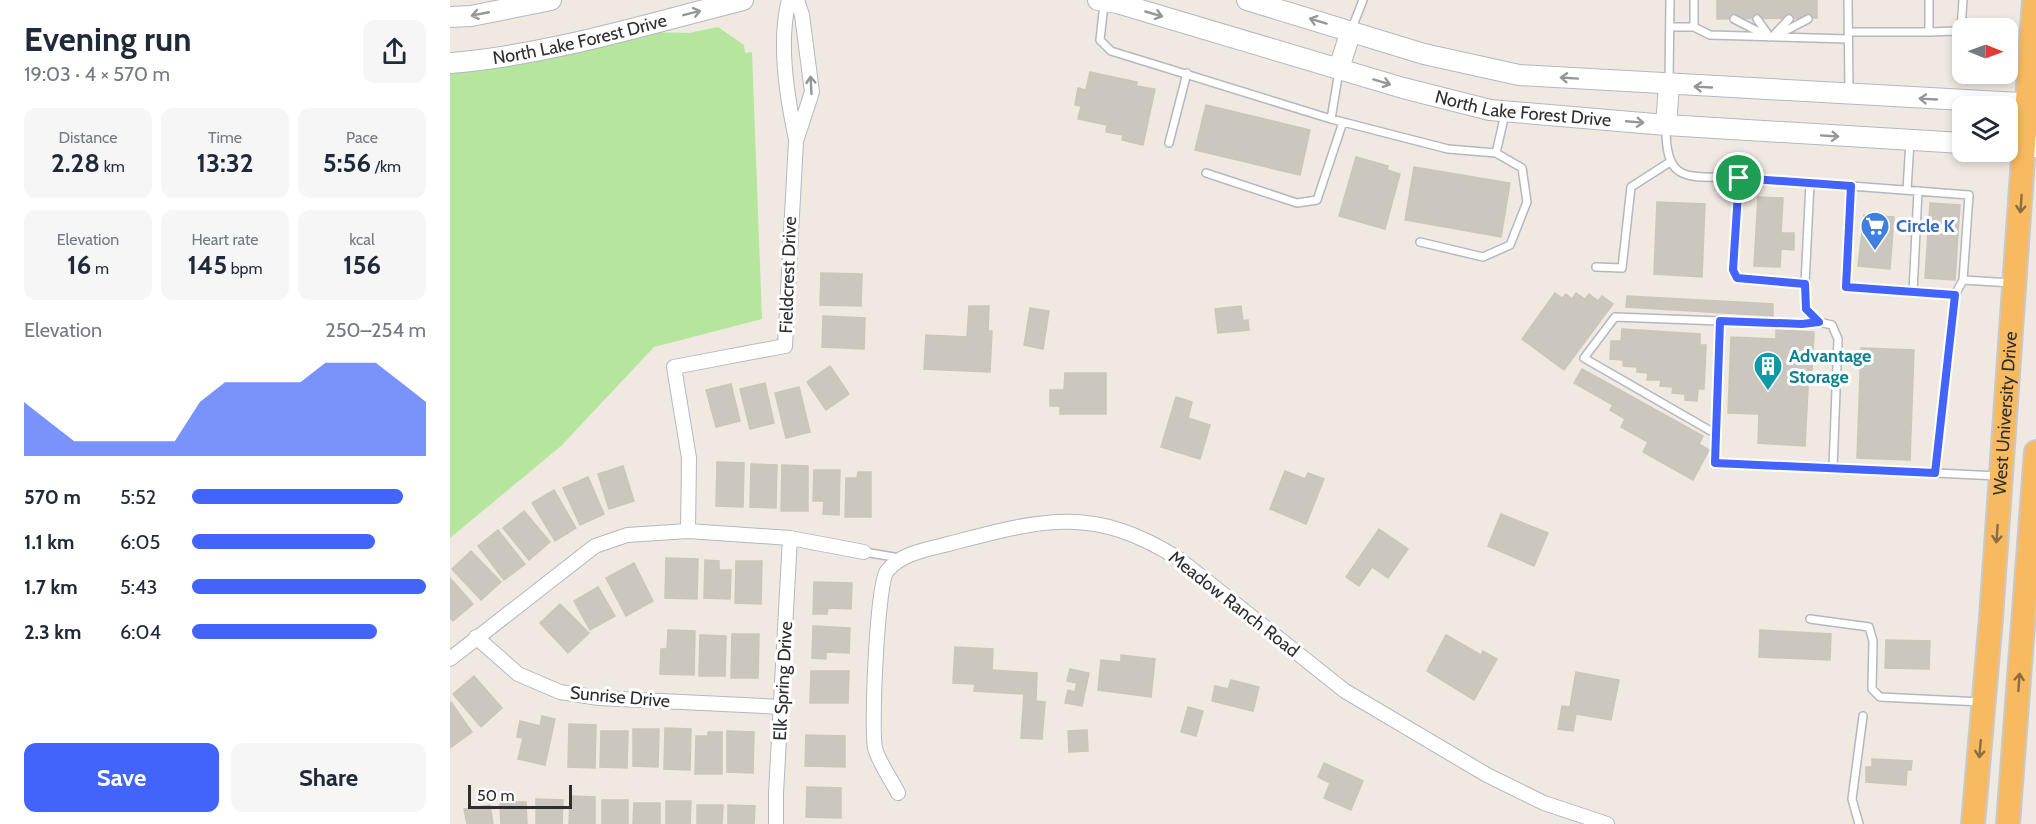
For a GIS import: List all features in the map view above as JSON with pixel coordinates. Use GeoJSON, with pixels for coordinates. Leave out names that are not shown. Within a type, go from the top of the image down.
{"type":"FeatureCollection","features":[{"type":"Feature","properties":{"kind":"highway","name":"West University Drive"},"geometry":{"type":"LineString","coordinates":[[1973,824],[2001,476],[2023,146],[2032,104],[2034,0]]}},
{"type":"Feature","properties":{"kind":"highway","name":"West University Drive"},"geometry":{"type":"LineString","coordinates":[[2008,824],[2036,452]]}},
{"type":"Feature","properties":{"kind":"highway"},"geometry":{"type":"LineString","coordinates":[[2001,476],[2034,478]]}},
{"type":"Feature","properties":{"kind":"main road"},"geometry":{"type":"LineString","coordinates":[[450,17],[471,16],[551,0]]}},
{"type":"Feature","properties":{"kind":"main road","name":"North Lake Forest Drive"},"geometry":{"type":"LineString","coordinates":[[450,63],[487,60],[588,39],[743,0]]}},
{"type":"Feature","properties":{"kind":"main road","name":"North Lake Forest Drive"},"geometry":{"type":"LineString","coordinates":[[1247,0],[1424,54],[1520,75],[2032,104]]}},
{"type":"Feature","properties":{"kind":"main road","name":"North Lake Forest Drive"},"geometry":{"type":"LineString","coordinates":[[1101,1],[1403,88],[1490,110],[1666,125],[1952,143]]}},
{"type":"Feature","properties":{"kind":"main road"},"geometry":{"type":"LineString","coordinates":[[1339,69],[1351,31]]}},
{"type":"Feature","properties":{"kind":"main road"},"geometry":{"type":"LineString","coordinates":[[1666,125],[1669,85]]}},
{"type":"Feature","properties":{"kind":"street","name":"Fieldcrest Drive"},"geometry":{"type":"LineString","coordinates":[[687,531],[690,458],[674,368],[785,346],[796,141],[787,98],[784,16],[789,0]]}},
{"type":"Feature","properties":{"kind":"street","name":"Fieldcrest Drive"},"geometry":{"type":"LineString","coordinates":[[796,0],[802,15],[812,92],[796,141]]}},
{"type":"Feature","properties":{"kind":"street","name":"Meadow Ranch Road"},"geometry":{"type":"LineString","coordinates":[[900,558],[1030,523],[1072,521],[1123,530],[1152,542],[1179,559],[1345,691],[1487,775],[1544,802],[1607,824]]}},
{"type":"Feature","properties":{"kind":"street"},"geometry":{"type":"LineString","coordinates":[[450,659],[595,546],[627,535],[687,531],[790,538],[864,552]]}},
{"type":"Feature","properties":{"kind":"street","name":"Elk Spring Drive"},"geometry":{"type":"LineString","coordinates":[[776,824],[790,538]]}},
{"type":"Feature","properties":{"kind":"street"},"geometry":{"type":"LineString","coordinates":[[898,793],[875,747],[881,585],[885,572],[900,558]]}},
{"type":"Feature","properties":{"kind":"street","name":"Sunrise Drive"},"geometry":{"type":"LineString","coordinates":[[476,637],[518,674],[560,692],[599,698],[782,707]]}},
{"type":"Feature","properties":{"kind":"lane"},"geometry":{"type":"LineString","coordinates":[[1351,31],[1363,0]]}},
{"type":"Feature","properties":{"kind":"lane"},"geometry":{"type":"LineString","coordinates":[[1669,85],[1670,0]]}},
{"type":"Feature","properties":{"kind":"lane"},"geometry":{"type":"LineString","coordinates":[[1694,0],[1694,27]]}},
{"type":"Feature","properties":{"kind":"lane"},"geometry":{"type":"LineString","coordinates":[[1848,0],[1849,95]]}},
{"type":"Feature","properties":{"kind":"lane"},"geometry":{"type":"LineString","coordinates":[[1929,0],[1929,32]]}},
{"type":"Feature","properties":{"kind":"lane"},"geometry":{"type":"LineString","coordinates":[[1670,27],[1694,27],[1710,35],[1771,39],[1957,31],[1961,28],[1964,0]]}},
{"type":"Feature","properties":{"kind":"lane"},"geometry":{"type":"LineString","coordinates":[[1101,1],[1100,40],[1111,51],[1331,119],[1448,149],[1496,153],[1521,168],[1527,202],[1510,245],[1483,257],[1419,243]]}},
{"type":"Feature","properties":{"kind":"lane"},"geometry":{"type":"LineString","coordinates":[[1771,39],[1808,18]]}},
{"type":"Feature","properties":{"kind":"lane"},"geometry":{"type":"LineString","coordinates":[[1734,19],[1771,39]]}},
{"type":"Feature","properties":{"kind":"lane"},"geometry":{"type":"LineString","coordinates":[[1756,19],[1771,39]]}},
{"type":"Feature","properties":{"kind":"lane"},"geometry":{"type":"LineString","coordinates":[[1771,39],[1789,19]]}},
{"type":"Feature","properties":{"kind":"lane"},"geometry":{"type":"LineString","coordinates":[[1331,119],[1339,69]]}},
{"type":"Feature","properties":{"kind":"lane"},"geometry":{"type":"LineString","coordinates":[[1169,143],[1187,73]]}},
{"type":"Feature","properties":{"kind":"lane"},"geometry":{"type":"LineString","coordinates":[[1496,153],[1506,111]]}},
{"type":"Feature","properties":{"kind":"lane"},"geometry":{"type":"LineString","coordinates":[[1206,173],[1297,203],[1317,200],[1343,122]]}},
{"type":"Feature","properties":{"kind":"lane"},"geometry":{"type":"LineString","coordinates":[[1666,125],[1666,153],[1670,162],[1683,174],[1969,195],[1963,280],[1955,295],[1935,473]]}},
{"type":"Feature","properties":{"kind":"lane"},"geometry":{"type":"LineString","coordinates":[[1907,190],[1910,141]]}},
{"type":"Feature","properties":{"kind":"lane"},"geometry":{"type":"LineString","coordinates":[[1596,267],[1622,268],[1631,187],[1670,162]]}},
{"type":"Feature","properties":{"kind":"lane"},"geometry":{"type":"LineString","coordinates":[[1739,178],[1733,270],[1737,278],[1805,284]]}},
{"type":"Feature","properties":{"kind":"lane"},"geometry":{"type":"LineString","coordinates":[[1810,183],[1806,309],[1819,322]]}},
{"type":"Feature","properties":{"kind":"lane"},"geometry":{"type":"LineString","coordinates":[[1851,186],[1846,287],[1955,295]]}},
{"type":"Feature","properties":{"kind":"lane"},"geometry":{"type":"LineString","coordinates":[[1913,292],[1918,191]]}},
{"type":"Feature","properties":{"kind":"lane"},"geometry":{"type":"LineString","coordinates":[[1963,280],[2015,284]]}},
{"type":"Feature","properties":{"kind":"lane"},"geometry":{"type":"LineString","coordinates":[[1716,434],[1584,358],[1615,317],[1802,324],[1819,322],[1832,326],[1838,339],[1833,468]]}},
{"type":"Feature","properties":{"kind":"lane"},"geometry":{"type":"LineString","coordinates":[[1720,321],[1715,463],[2001,476]]}},
{"type":"Feature","properties":{"kind":"lane"},"geometry":{"type":"LineString","coordinates":[[864,552],[900,558]]}},
{"type":"Feature","properties":{"kind":"lane"},"geometry":{"type":"LineString","coordinates":[[1810,619],[1869,627],[1873,641],[1872,689],[1880,697],[1984,702]]}},
{"type":"Feature","properties":{"kind":"lane"},"geometry":{"type":"LineString","coordinates":[[1859,824],[1852,799],[1863,716]]}},
{"type":"Feature","properties":{"kind":"green space"},"geometry":{"type":"Polygon","coordinates":[[[718,27],[744,45],[745,53],[752,52],[762,319],[654,347],[561,446],[450,538],[450,70],[641,32],[689,33],[718,27]]]}},
{"type":"Feature","properties":{"kind":"building"},"geometry":{"type":"Polygon","coordinates":[[[1717,0],[1817,0],[1817,18],[1717,19],[1717,0]]]}},
{"type":"Feature","properties":{"kind":"building"},"geometry":{"type":"Polygon","coordinates":[[[1090,72],[1137,82],[1136,86],[1155,89],[1143,145],[1122,140],[1123,135],[1106,132],[1107,125],[1078,119],[1081,106],[1075,105],[1078,88],[1086,90],[1090,72]]]}},
{"type":"Feature","properties":{"kind":"building"},"geometry":{"type":"Polygon","coordinates":[[[1206,105],[1310,130],[1300,175],[1195,150],[1206,105]]]}},
{"type":"Feature","properties":{"kind":"building"},"geometry":{"type":"Polygon","coordinates":[[[1356,157],[1388,166],[1387,170],[1400,174],[1385,229],[1339,216],[1356,157]]]}},
{"type":"Feature","properties":{"kind":"building"},"geometry":{"type":"Polygon","coordinates":[[[1414,167],[1510,183],[1501,237],[1405,220],[1414,167]]]}},
{"type":"Feature","properties":{"kind":"building"},"geometry":{"type":"Polygon","coordinates":[[[1758,197],[1783,198],[1781,233],[1794,233],[1794,250],[1781,249],[1780,267],[1754,266],[1758,197]]]}},
{"type":"Feature","properties":{"kind":"building"},"geometry":{"type":"Polygon","coordinates":[[[1657,202],[1705,204],[1702,277],[1654,274],[1657,202]]]}},
{"type":"Feature","properties":{"kind":"building"},"geometry":{"type":"Polygon","coordinates":[[[1930,203],[1960,205],[1955,280],[1925,278],[1930,203]]]}},
{"type":"Feature","properties":{"kind":"building","name":"Circle K"},"geometry":{"type":"Polygon","coordinates":[[[1864,215],[1894,217],[1890,269],[1858,266],[1864,215]]]}},
{"type":"Feature","properties":{"kind":"building"},"geometry":{"type":"Polygon","coordinates":[[[821,273],[862,274],[861,306],[820,305],[821,273]]]}},
{"type":"Feature","properties":{"kind":"building"},"geometry":{"type":"Polygon","coordinates":[[[1555,293],[1562,298],[1566,294],[1572,299],[1576,293],[1585,299],[1589,294],[1598,301],[1602,296],[1613,304],[1564,370],[1522,339],[1555,293]]]}},
{"type":"Feature","properties":{"kind":"building"},"geometry":{"type":"Polygon","coordinates":[[[1627,296],[1773,304],[1773,316],[1626,307],[1627,296]]]}},
{"type":"Feature","properties":{"kind":"building"},"geometry":{"type":"Polygon","coordinates":[[[969,306],[989,306],[988,331],[992,331],[990,372],[924,369],[926,335],[967,337],[969,306]]]}},
{"type":"Feature","properties":{"kind":"building"},"geometry":{"type":"Polygon","coordinates":[[[1241,306],[1243,321],[1248,320],[1249,330],[1218,333],[1215,309],[1241,306]]]}},
{"type":"Feature","properties":{"kind":"building"},"geometry":{"type":"Polygon","coordinates":[[[1030,308],[1049,311],[1043,349],[1024,345],[1030,308]]]}},
{"type":"Feature","properties":{"kind":"building"},"geometry":{"type":"Polygon","coordinates":[[[823,316],[865,318],[864,349],[822,347],[823,316]]]}},
{"type":"Feature","properties":{"kind":"building"},"geometry":{"type":"Polygon","coordinates":[[[1622,329],[1700,334],[1700,345],[1706,345],[1704,389],[1698,389],[1697,401],[1685,400],[1685,394],[1672,393],[1673,387],[1660,386],[1661,380],[1647,380],[1648,373],[1637,372],[1637,367],[1623,366],[1623,360],[1610,359],[1611,341],[1621,341],[1622,329]]]}},
{"type":"Feature","properties":{"kind":"building","name":"Advantage Storage"},"geometry":{"type":"Polygon","coordinates":[[[1776,330],[1814,332],[1812,370],[1809,369],[1805,446],[1758,443],[1759,414],[1728,413],[1731,337],[1776,339],[1776,330]]]}},
{"type":"Feature","properties":{"kind":"building"},"geometry":{"type":"Polygon","coordinates":[[[1861,348],[1914,350],[1910,460],[1857,458],[1861,348]]]}},
{"type":"Feature","properties":{"kind":"building"},"geometry":{"type":"Polygon","coordinates":[[[830,366],[849,394],[826,410],[807,382],[830,366]]]}},
{"type":"Feature","properties":{"kind":"building"},"geometry":{"type":"Polygon","coordinates":[[[1582,369],[1703,436],[1699,444],[1709,450],[1693,480],[1643,452],[1648,442],[1621,427],[1625,419],[1610,410],[1613,405],[1574,383],[1582,369]]]}},
{"type":"Feature","properties":{"kind":"building"},"geometry":{"type":"Polygon","coordinates":[[[1065,373],[1106,373],[1106,414],[1060,414],[1060,406],[1050,406],[1050,390],[1064,390],[1065,373]]]}},
{"type":"Feature","properties":{"kind":"building"},"geometry":{"type":"Polygon","coordinates":[[[765,383],[774,423],[750,429],[740,389],[765,383]]]}},
{"type":"Feature","properties":{"kind":"building"},"geometry":{"type":"Polygon","coordinates":[[[731,384],[740,421],[716,427],[706,390],[731,384]]]}},
{"type":"Feature","properties":{"kind":"building"},"geometry":{"type":"Polygon","coordinates":[[[799,387],[810,432],[786,438],[775,393],[799,387]]]}},
{"type":"Feature","properties":{"kind":"building"},"geometry":{"type":"Polygon","coordinates":[[[1176,397],[1192,402],[1188,418],[1210,425],[1200,459],[1161,447],[1176,397]]]}},
{"type":"Feature","properties":{"kind":"building"},"geometry":{"type":"Polygon","coordinates":[[[717,462],[744,463],[743,507],[716,506],[717,462]]]}},
{"type":"Feature","properties":{"kind":"building"},"geometry":{"type":"Polygon","coordinates":[[[751,464],[777,465],[776,508],[750,507],[751,464]]]}},
{"type":"Feature","properties":{"kind":"building"},"geometry":{"type":"Polygon","coordinates":[[[782,465],[808,466],[808,511],[781,511],[782,465]]]}},
{"type":"Feature","properties":{"kind":"building"},"geometry":{"type":"Polygon","coordinates":[[[623,466],[634,501],[609,509],[598,474],[623,466]]]}},
{"type":"Feature","properties":{"kind":"building"},"geometry":{"type":"Polygon","coordinates":[[[814,470],[840,470],[839,515],[823,514],[824,501],[813,501],[814,470]]]}},
{"type":"Feature","properties":{"kind":"building"},"geometry":{"type":"Polygon","coordinates":[[[1285,471],[1305,479],[1308,473],[1324,479],[1306,524],[1270,509],[1285,471]]]}},
{"type":"Feature","properties":{"kind":"building"},"geometry":{"type":"Polygon","coordinates":[[[858,472],[871,472],[871,517],[845,517],[846,478],[857,478],[858,472]]]}},
{"type":"Feature","properties":{"kind":"building"},"geometry":{"type":"Polygon","coordinates":[[[588,477],[604,514],[580,525],[563,488],[588,477]]]}},
{"type":"Feature","properties":{"kind":"building"},"geometry":{"type":"Polygon","coordinates":[[[554,490],[576,528],[555,541],[532,503],[554,490]]]}},
{"type":"Feature","properties":{"kind":"building"},"geometry":{"type":"Polygon","coordinates":[[[524,511],[550,542],[529,560],[503,528],[524,511]]]}},
{"type":"Feature","properties":{"kind":"building"},"geometry":{"type":"Polygon","coordinates":[[[1501,514],[1548,533],[1534,566],[1488,546],[1501,514]]]}},
{"type":"Feature","properties":{"kind":"building"},"geometry":{"type":"Polygon","coordinates":[[[1379,529],[1408,549],[1388,578],[1372,567],[1359,586],[1346,577],[1379,529]]]}},
{"type":"Feature","properties":{"kind":"building"},"geometry":{"type":"Polygon","coordinates":[[[498,530],[525,564],[504,580],[478,546],[498,530]]]}},
{"type":"Feature","properties":{"kind":"building"},"geometry":{"type":"Polygon","coordinates":[[[471,551],[501,582],[481,600],[452,569],[471,551]]]}},
{"type":"Feature","properties":{"kind":"building"},"geometry":{"type":"Polygon","coordinates":[[[666,558],[698,559],[697,599],[665,598],[666,558]]]}},
{"type":"Feature","properties":{"kind":"building"},"geometry":{"type":"Polygon","coordinates":[[[705,560],[719,561],[719,570],[731,570],[730,599],[704,598],[705,560]]]}},
{"type":"Feature","properties":{"kind":"building"},"geometry":{"type":"Polygon","coordinates":[[[736,561],[762,561],[761,604],[735,603],[736,561]]]}},
{"type":"Feature","properties":{"kind":"building"},"geometry":{"type":"Polygon","coordinates":[[[634,563],[653,601],[626,616],[606,578],[634,563]]]}},
{"type":"Feature","properties":{"kind":"building"},"geometry":{"type":"Polygon","coordinates":[[[450,578],[473,604],[453,621],[450,618],[450,578]]]}},
{"type":"Feature","properties":{"kind":"building"},"geometry":{"type":"Polygon","coordinates":[[[814,582],[852,583],[851,609],[828,608],[827,614],[813,614],[814,582]]]}},
{"type":"Feature","properties":{"kind":"building"},"geometry":{"type":"Polygon","coordinates":[[[598,587],[615,616],[590,630],[574,601],[598,587]]]}},
{"type":"Feature","properties":{"kind":"building"},"geometry":{"type":"Polygon","coordinates":[[[560,604],[589,633],[568,653],[540,623],[560,604]]]}},
{"type":"Feature","properties":{"kind":"building"},"geometry":{"type":"Polygon","coordinates":[[[813,626],[850,628],[849,653],[826,652],[826,659],[812,658],[813,626]]]}},
{"type":"Feature","properties":{"kind":"building"},"geometry":{"type":"Polygon","coordinates":[[[668,630],[695,631],[694,675],[660,674],[661,649],[667,649],[668,630]]]}},
{"type":"Feature","properties":{"kind":"building"},"geometry":{"type":"Polygon","coordinates":[[[1760,630],[1831,634],[1830,660],[1759,657],[1760,630]]]}},
{"type":"Feature","properties":{"kind":"building"},"geometry":{"type":"Polygon","coordinates":[[[732,634],[759,634],[758,678],[731,678],[732,634]]]}},
{"type":"Feature","properties":{"kind":"building"},"geometry":{"type":"Polygon","coordinates":[[[700,635],[726,636],[725,676],[699,676],[700,635]]]}},
{"type":"Feature","properties":{"kind":"building"},"geometry":{"type":"Polygon","coordinates":[[[1446,635],[1481,655],[1483,651],[1497,659],[1474,700],[1427,671],[1446,635]]]}},
{"type":"Feature","properties":{"kind":"building"},"geometry":{"type":"Polygon","coordinates":[[[1886,640],[1930,641],[1929,669],[1885,668],[1886,640]]]}},
{"type":"Feature","properties":{"kind":"building"},"geometry":{"type":"Polygon","coordinates":[[[955,647],[993,649],[992,670],[1037,673],[1036,701],[1045,702],[1042,739],[1021,738],[1024,694],[974,691],[975,684],[953,683],[955,647]]]}},
{"type":"Feature","properties":{"kind":"building"},"geometry":{"type":"Polygon","coordinates":[[[1121,655],[1155,659],[1151,697],[1098,690],[1101,660],[1121,662],[1121,655]]]}},
{"type":"Feature","properties":{"kind":"building"},"geometry":{"type":"Polygon","coordinates":[[[1070,669],[1089,673],[1082,706],[1065,703],[1068,690],[1075,692],[1077,683],[1067,681],[1070,669]]]}},
{"type":"Feature","properties":{"kind":"building"},"geometry":{"type":"Polygon","coordinates":[[[811,671],[849,671],[848,703],[810,703],[811,671]]]}},
{"type":"Feature","properties":{"kind":"building"},"geometry":{"type":"Polygon","coordinates":[[[1576,672],[1619,680],[1611,720],[1576,714],[1573,731],[1558,729],[1562,706],[1570,707],[1576,672]]]}},
{"type":"Feature","properties":{"kind":"building"},"geometry":{"type":"Polygon","coordinates":[[[474,676],[502,708],[481,727],[453,694],[474,676]]]}},
{"type":"Feature","properties":{"kind":"building"},"geometry":{"type":"Polygon","coordinates":[[[1231,680],[1259,687],[1253,711],[1212,701],[1215,686],[1228,689],[1231,680]]]}},
{"type":"Feature","properties":{"kind":"building"},"geometry":{"type":"Polygon","coordinates":[[[450,703],[472,732],[450,748],[450,703]]]}},
{"type":"Feature","properties":{"kind":"building"},"geometry":{"type":"Polygon","coordinates":[[[1188,707],[1203,711],[1196,736],[1181,732],[1188,707]]]}},
{"type":"Feature","properties":{"kind":"building"},"geometry":{"type":"Polygon","coordinates":[[[542,716],[555,719],[545,765],[518,759],[523,738],[517,737],[520,721],[540,726],[542,716]]]}},
{"type":"Feature","properties":{"kind":"building"},"geometry":{"type":"Polygon","coordinates":[[[569,724],[596,725],[595,768],[568,767],[569,724]]]}},
{"type":"Feature","properties":{"kind":"building"},"geometry":{"type":"Polygon","coordinates":[[[665,728],[691,729],[690,770],[664,769],[665,728]]]}},
{"type":"Feature","properties":{"kind":"building"},"geometry":{"type":"Polygon","coordinates":[[[633,729],[659,729],[658,767],[633,766],[633,729]]]}},
{"type":"Feature","properties":{"kind":"building"},"geometry":{"type":"Polygon","coordinates":[[[1087,730],[1088,751],[1069,752],[1068,731],[1087,730]]]}},
{"type":"Feature","properties":{"kind":"building"},"geometry":{"type":"Polygon","coordinates":[[[601,731],[628,731],[627,768],[600,767],[601,731]]]}},
{"type":"Feature","properties":{"kind":"building"},"geometry":{"type":"Polygon","coordinates":[[[727,731],[754,732],[753,773],[727,772],[727,731]]]}},
{"type":"Feature","properties":{"kind":"building"},"geometry":{"type":"Polygon","coordinates":[[[708,732],[722,732],[722,774],[695,774],[696,736],[708,736],[708,732]]]}},
{"type":"Feature","properties":{"kind":"building"},"geometry":{"type":"Polygon","coordinates":[[[806,735],[845,736],[845,767],[805,766],[806,735]]]}},
{"type":"Feature","properties":{"kind":"building"},"geometry":{"type":"Polygon","coordinates":[[[1872,759],[1912,761],[1911,770],[1907,770],[1906,785],[1866,782],[1866,767],[1872,767],[1872,759]]]}},
{"type":"Feature","properties":{"kind":"building"},"geometry":{"type":"Polygon","coordinates":[[[1324,763],[1363,781],[1351,810],[1324,798],[1330,783],[1318,777],[1324,763]]]}},
{"type":"Feature","properties":{"kind":"building"},"geometry":{"type":"Polygon","coordinates":[[[807,787],[841,788],[841,818],[806,817],[807,787]]]}},
{"type":"Feature","properties":{"kind":"building"},"geometry":{"type":"Polygon","coordinates":[[[570,796],[595,797],[595,824],[569,824],[570,796]]]}},
{"type":"Feature","properties":{"kind":"building"},"geometry":{"type":"Polygon","coordinates":[[[536,799],[563,800],[562,824],[536,824],[536,799]]]}},
{"type":"Feature","properties":{"kind":"building"},"geometry":{"type":"Polygon","coordinates":[[[602,800],[628,800],[628,824],[602,824],[602,800]]]}},
{"type":"Feature","properties":{"kind":"building"},"geometry":{"type":"Polygon","coordinates":[[[666,801],[691,801],[690,824],[666,824],[666,801]]]}},
{"type":"Feature","properties":{"kind":"building"},"geometry":{"type":"Polygon","coordinates":[[[500,802],[526,802],[527,824],[501,824],[500,802]]]}},
{"type":"Feature","properties":{"kind":"building"},"geometry":{"type":"Polygon","coordinates":[[[634,803],[660,803],[660,824],[633,824],[634,803]]]}},
{"type":"Feature","properties":{"kind":"building"},"geometry":{"type":"Polygon","coordinates":[[[490,805],[493,824],[467,824],[464,809],[490,805]]]}},
{"type":"Feature","properties":{"kind":"building"},"geometry":{"type":"Polygon","coordinates":[[[697,805],[723,805],[722,824],[697,824],[697,805]]]}},
{"type":"Feature","properties":{"kind":"building"},"geometry":{"type":"Polygon","coordinates":[[[728,805],[755,806],[754,824],[728,824],[728,805]]]}},
{"type":"Feature","properties":{"kind":"place","name":"Circle K"},"geometry":{"type":"Point","coordinates":[1875,252]}},
{"type":"Feature","properties":{"kind":"place","name":"Advantage Storage"},"geometry":{"type":"Point","coordinates":[1768,392]}},
{"type":"Feature","properties":{"kind":"route"},"geometry":{"type":"LineString","coordinates":[[1739,178],[1851,186],[1846,287],[1955,295],[1935,473],[1715,463],[1720,321],[1802,324],[1819,322],[1806,309],[1805,284],[1737,278],[1733,270],[1739,178]]}}]}
